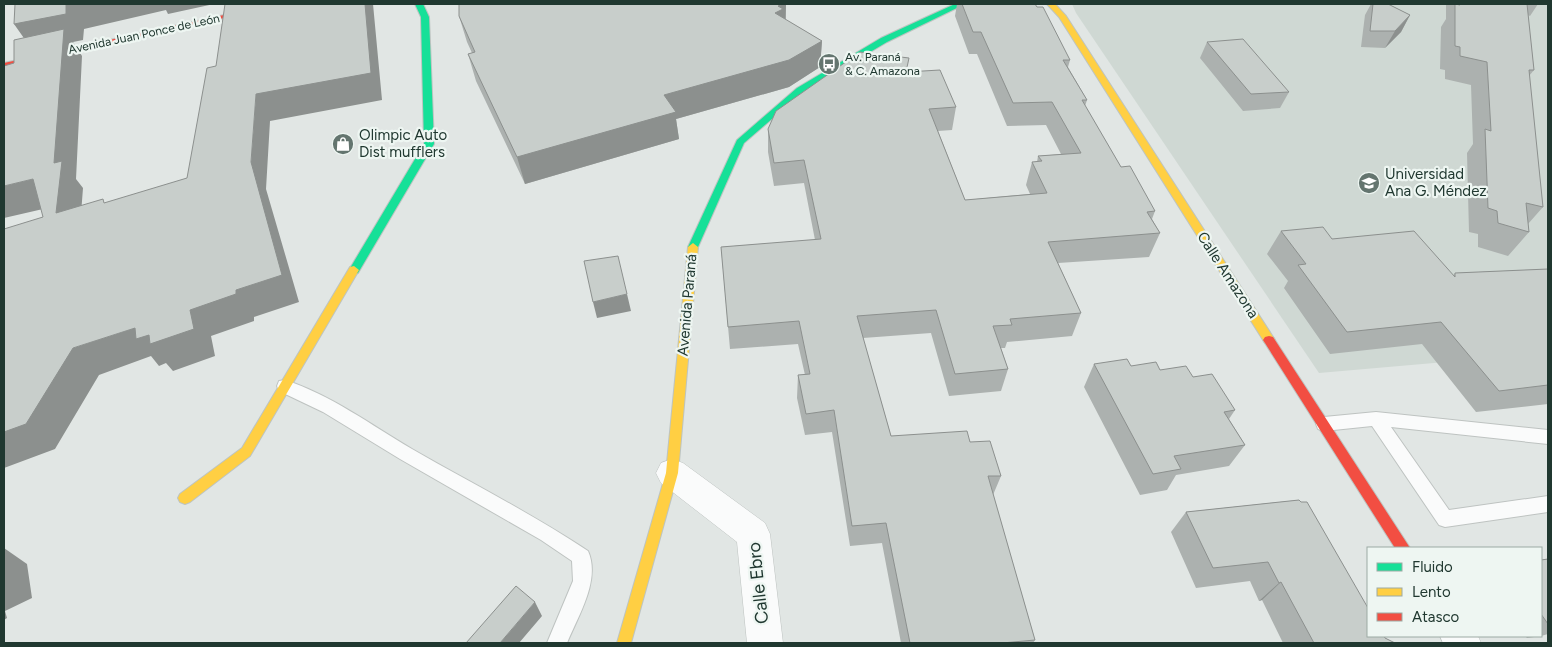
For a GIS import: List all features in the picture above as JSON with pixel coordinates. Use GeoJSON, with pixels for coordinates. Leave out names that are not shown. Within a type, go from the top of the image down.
{"type":"FeatureCollection","features":[{"type":"Feature","properties":{"kind":"street","name":"Avenida Juan Ponce de León"},"geometry":{"type":"LineString","coordinates":[[4,65],[284,4]]}},
{"type":"Feature","properties":{"kind":"street"},"geometry":{"type":"LineString","coordinates":[[185,498],[246,452],[429,144],[425,17],[419,4]]}},
{"type":"Feature","properties":{"kind":"street","name":"Avenida Paraná"},"geometry":{"type":"LineString","coordinates":[[624,643],[672,473],[693,243],[740,142],[800,90],[884,40],[961,4]]}},
{"type":"Feature","properties":{"kind":"street","name":"Calle Amazona"},"geometry":{"type":"LineString","coordinates":[[1051,4],[1062,16],[1402,547]]}},
{"type":"Feature","properties":{"kind":"street","name":"Calle Ebro"},"geometry":{"type":"LineString","coordinates":[[672,473],[753,534],[764,643]]}},
{"type":"Feature","properties":{"kind":"lane"},"geometry":{"type":"LineString","coordinates":[[285,386],[329,407],[406,454],[547,534],[581,557],[582,581],[557,643]]}},
{"type":"Feature","properties":{"kind":"lane"},"geometry":{"type":"LineString","coordinates":[[1376,419],[1445,520],[1548,504]]}},
{"type":"Feature","properties":{"kind":"lane"},"geometry":{"type":"LineString","coordinates":[[1324,424],[1376,419],[1548,437]]}},
{"type":"Feature","properties":{"kind":"shaded area","name":"Universidad Ana G. Méndez"},"geometry":{"type":"Polygon","coordinates":[[[1072,4],[1548,4],[1548,353],[1319,373],[1076,13],[1072,4]]]}},
{"type":"Feature","properties":{"kind":"building"},"geometry":{"type":"Polygon","coordinates":[[[15,4],[66,4],[66,14],[14,24],[15,4]]]}},
{"type":"Feature","properties":{"kind":"building"},"geometry":{"type":"Polygon","coordinates":[[[225,4],[365,4],[371,73],[256,94],[251,162],[282,275],[236,290],[236,294],[190,310],[194,329],[150,344],[149,335],[136,339],[135,328],[73,348],[26,424],[4,432],[4,229],[43,217],[33,179],[4,186],[4,66],[14,63],[14,40],[64,29],[54,163],[62,161],[56,213],[103,199],[104,203],[187,178],[207,68],[216,66],[225,4]]]}},
{"type":"Feature","properties":{"kind":"building"},"geometry":{"type":"Polygon","coordinates":[[[459,4],[784,4],[778,6],[783,9],[775,13],[822,41],[789,60],[664,95],[676,112],[517,157],[468,54],[475,52],[459,16],[459,4]]]}},
{"type":"Feature","properties":{"kind":"building"},"geometry":{"type":"Polygon","coordinates":[[[962,4],[1035,4],[1037,7],[1043,7],[1070,60],[1063,60],[1087,100],[1082,100],[1121,167],[1130,166],[1155,211],[1147,212],[1160,233],[1048,242],[1081,313],[1010,319],[1012,325],[993,326],[1008,369],[955,374],[936,310],[857,316],[891,436],[967,431],[970,442],[990,441],[1001,476],[988,476],[1035,640],[1002,643],[910,643],[886,523],[852,526],[834,410],[806,414],[798,375],[810,374],[799,321],[728,327],[721,247],[821,239],[804,160],[774,163],[768,129],[776,111],[860,52],[909,58],[906,72],[940,70],[956,107],[929,109],[965,200],[1047,193],[1032,162],[1042,161],[1038,156],[1081,153],[1052,102],[1013,103],[981,32],[973,32],[962,4]]]}},
{"type":"Feature","properties":{"kind":"building"},"geometry":{"type":"Polygon","coordinates":[[[1373,4],[1388,4],[1410,15],[1395,31],[1370,31],[1373,4]]]}},
{"type":"Feature","properties":{"kind":"building"},"geometry":{"type":"Polygon","coordinates":[[[1455,4],[1527,4],[1534,70],[1529,70],[1543,207],[1526,203],[1529,232],[1498,223],[1497,211],[1488,208],[1485,129],[1491,131],[1487,62],[1460,56],[1460,47],[1455,46],[1455,4]]]}},
{"type":"Feature","properties":{"kind":"building"},"geometry":{"type":"Polygon","coordinates":[[[1243,39],[1289,92],[1251,94],[1207,42],[1243,39]]]}},
{"type":"Feature","properties":{"kind":"building"},"geometry":{"type":"Polygon","coordinates":[[[1323,227],[1332,239],[1414,231],[1455,277],[1455,273],[1548,269],[1548,385],[1499,391],[1441,322],[1347,332],[1298,265],[1306,264],[1281,231],[1323,227]]]}},
{"type":"Feature","properties":{"kind":"building"},"geometry":{"type":"Polygon","coordinates":[[[618,256],[627,294],[593,302],[584,261],[618,256]]]}},
{"type":"Feature","properties":{"kind":"building"},"geometry":{"type":"Polygon","coordinates":[[[1127,359],[1131,366],[1156,362],[1160,370],[1186,366],[1193,377],[1212,374],[1235,410],[1224,412],[1245,445],[1174,456],[1181,469],[1153,474],[1094,364],[1127,359]]]}},
{"type":"Feature","properties":{"kind":"building"},"geometry":{"type":"Polygon","coordinates":[[[1299,500],[1307,502],[1367,606],[1367,637],[1384,637],[1395,643],[1314,643],[1268,562],[1213,568],[1186,512],[1299,500]]]}},
{"type":"Feature","properties":{"kind":"building"},"geometry":{"type":"Polygon","coordinates":[[[1548,559],[1548,624],[1542,615],[1542,560],[1548,559]]]}},
{"type":"Feature","properties":{"kind":"building"},"geometry":{"type":"Polygon","coordinates":[[[516,586],[535,602],[500,643],[466,643],[516,586]]]}},
{"type":"Feature","properties":{"kind":"traffic: fast"},"geometry":{"type":"LineString","coordinates":[[354,270],[429,144],[425,17],[419,4]]}},
{"type":"Feature","properties":{"kind":"traffic: fast"},"geometry":{"type":"LineString","coordinates":[[693,247],[740,142],[800,90],[884,40],[961,4]]}},
{"type":"Feature","properties":{"kind":"traffic: slow"},"geometry":{"type":"LineString","coordinates":[[1051,4],[1062,16],[1269,340]]}},
{"type":"Feature","properties":{"kind":"traffic: slow"},"geometry":{"type":"LineString","coordinates":[[624,643],[672,473],[693,247]]}},
{"type":"Feature","properties":{"kind":"traffic: slow"},"geometry":{"type":"LineString","coordinates":[[185,498],[246,452],[354,270]]}},
{"type":"Feature","properties":{"kind":"traffic: jam"},"geometry":{"type":"LineString","coordinates":[[4,65],[283,4]]}},
{"type":"Feature","properties":{"kind":"traffic: jam"},"geometry":{"type":"LineString","coordinates":[[1269,340],[1402,547]]}},
{"type":"Feature","properties":{"kind":"place","name":"Av. Paraná & C. Amazona"},"geometry":{"type":"Point","coordinates":[829,64]}},
{"type":"Feature","properties":{"kind":"place","name":"Olimpic Auto Dist mufflers"},"geometry":{"type":"Point","coordinates":[343,144]}},
{"type":"Feature","properties":{"kind":"place","name":"Universidad Ana G. Méndez"},"geometry":{"type":"Point","coordinates":[1369,183]}}]}
